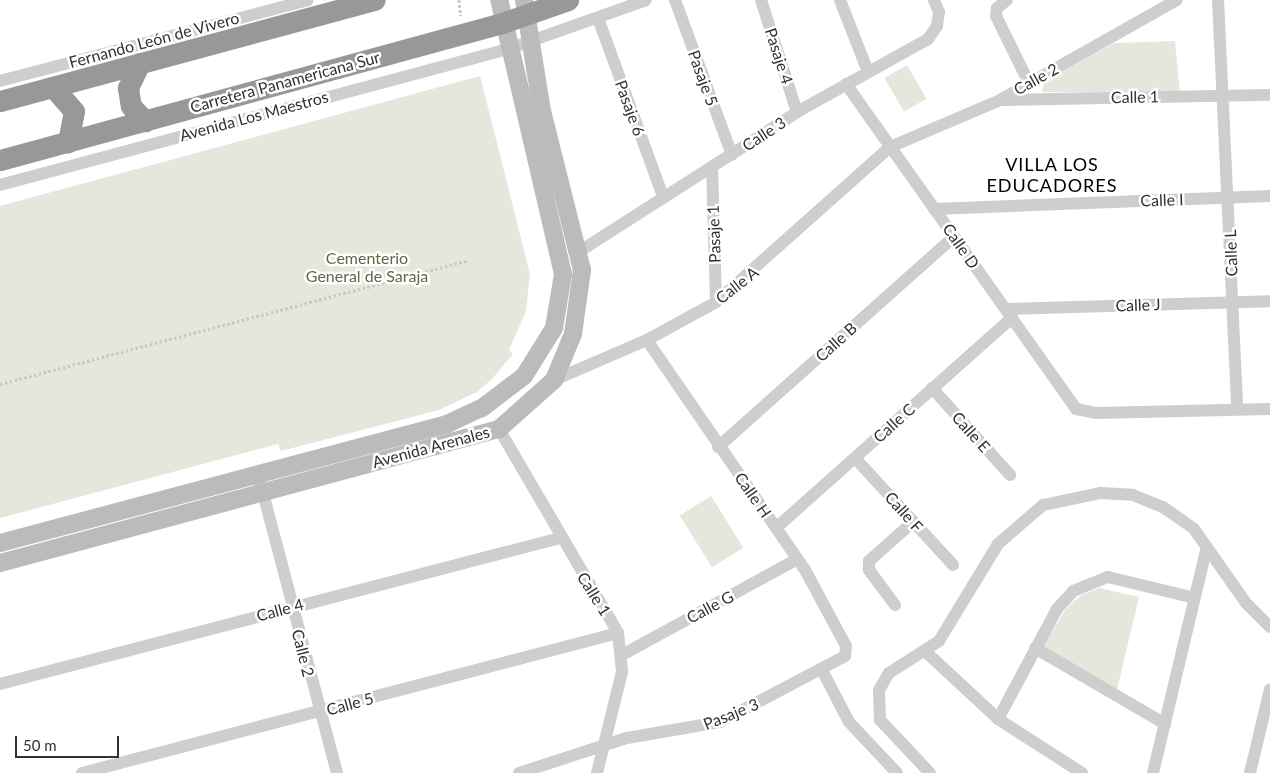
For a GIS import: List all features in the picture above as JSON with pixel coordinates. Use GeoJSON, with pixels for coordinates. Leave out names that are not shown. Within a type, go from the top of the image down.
{"type":"FeatureCollection","features":[{"type":"Feature","properties":{"kind":"highway"},"geometry":{"type":"LineString","coordinates":[[0,101],[375,0]]}},
{"type":"Feature","properties":{"kind":"highway","name":"Carretera Panamericana Sur"},"geometry":{"type":"LineString","coordinates":[[0,160],[502,23],[524,8],[568,0]]}},
{"type":"Feature","properties":{"kind":"highway"},"geometry":{"type":"LineString","coordinates":[[140,64],[128,88],[131,106],[145,120]]}},
{"type":"Feature","properties":{"kind":"highway"},"geometry":{"type":"LineString","coordinates":[[53,87],[74,111],[68,142]]}},
{"type":"Feature","properties":{"kind":"street","name":"Fernando León de Vivero"},"geometry":{"type":"LineString","coordinates":[[0,81],[308,0]]}},
{"type":"Feature","properties":{"kind":"street","name":"Avenida Arenales"},"geometry":{"type":"LineString","coordinates":[[0,543],[466,416],[509,390],[546,346],[560,304],[561,257],[508,49],[499,0]]}},
{"type":"Feature","properties":{"kind":"street"},"geometry":{"type":"LineString","coordinates":[[508,49],[646,0]]}},
{"type":"Feature","properties":{"kind":"street","name":"Pasaje 5"},"geometry":{"type":"LineString","coordinates":[[676,0],[732,155]]}},
{"type":"Feature","properties":{"kind":"street","name":"Pasaje 4"},"geometry":{"type":"LineString","coordinates":[[761,0],[798,112]]}},
{"type":"Feature","properties":{"kind":"street"},"geometry":{"type":"LineString","coordinates":[[840,0],[868,72]]}},
{"type":"Feature","properties":{"kind":"street","name":"Calle 3"},"geometry":{"type":"LineString","coordinates":[[580,251],[798,112],[928,39],[937,26],[939,12],[934,0]]}},
{"type":"Feature","properties":{"kind":"street","name":"Calle 2"},"geometry":{"type":"LineString","coordinates":[[890,146],[1000,100],[1177,0]]}},
{"type":"Feature","properties":{"kind":"street","name":"Calle L"},"geometry":{"type":"LineString","coordinates":[[1218,0],[1226,96],[1237,410]]}},
{"type":"Feature","properties":{"kind":"street"},"geometry":{"type":"LineString","coordinates":[[1004,1],[996,16],[1029,83]]}},
{"type":"Feature","properties":{"kind":"street"},"geometry":{"type":"LineString","coordinates":[[524,8],[542,111],[580,251],[579,304],[554,380]]}},
{"type":"Feature","properties":{"kind":"street","name":"Pasaje 6"},"geometry":{"type":"LineString","coordinates":[[598,18],[663,197]]}},
{"type":"Feature","properties":{"kind":"street","name":"Avenida Los Maestros"},"geometry":{"type":"LineString","coordinates":[[0,185],[508,49]]}},
{"type":"Feature","properties":{"kind":"street","name":"Calle D"},"geometry":{"type":"LineString","coordinates":[[846,84],[1076,408],[1096,413],[1237,410]]}},
{"type":"Feature","properties":{"kind":"street","name":"Calle 1"},"geometry":{"type":"LineString","coordinates":[[1000,100],[1270,95]]}},
{"type":"Feature","properties":{"kind":"street","name":"Calle A"},"geometry":{"type":"LineString","coordinates":[[554,380],[647,340],[716,302],[890,146]]}},
{"type":"Feature","properties":{"kind":"street","name":"Pasaje 1"},"geometry":{"type":"LineString","coordinates":[[712,167],[716,302]]}},
{"type":"Feature","properties":{"kind":"street","name":"Calle I"},"geometry":{"type":"LineString","coordinates":[[934,209],[1270,196]]}},
{"type":"Feature","properties":{"kind":"street","name":"Calle B"},"geometry":{"type":"LineString","coordinates":[[718,447],[954,237]]}},
{"type":"Feature","properties":{"kind":"street","name":"Calle J"},"geometry":{"type":"LineString","coordinates":[[1009,314],[1270,301]]}},
{"type":"Feature","properties":{"kind":"street","name":"Calle C"},"geometry":{"type":"LineString","coordinates":[[776,528],[932,388],[1009,314]]}},
{"type":"Feature","properties":{"kind":"street","name":"Calle H"},"geometry":{"type":"LineString","coordinates":[[647,340],[718,447],[797,559],[846,646],[846,656]]}},
{"type":"Feature","properties":{"kind":"street","name":"Avenida Arenales"},"geometry":{"type":"LineString","coordinates":[[0,563],[499,429],[554,380]]}},
{"type":"Feature","properties":{"kind":"street","name":"Calle E"},"geometry":{"type":"LineString","coordinates":[[932,388],[1010,475]]}},
{"type":"Feature","properties":{"kind":"street"},"geometry":{"type":"LineString","coordinates":[[1237,410],[1270,409]]}},
{"type":"Feature","properties":{"kind":"street","name":"Calle 1"},"geometry":{"type":"LineString","coordinates":[[499,429],[560,538],[618,633],[622,655],[607,745],[597,773]]}},
{"type":"Feature","properties":{"kind":"street","name":"Calle F"},"geometry":{"type":"LineString","coordinates":[[855,458],[953,565]]}},
{"type":"Feature","properties":{"kind":"street","name":"Calle 2"},"geometry":{"type":"LineString","coordinates":[[258,474],[318,712],[336,773]]}},
{"type":"Feature","properties":{"kind":"street"},"geometry":{"type":"LineString","coordinates":[[930,773],[880,720],[876,705],[889,673],[926,652],[956,619],[998,544],[1042,505],[1074,495],[1133,495],[1179,516],[1207,547],[1246,603],[1270,627]]}},
{"type":"Feature","properties":{"kind":"street"},"geometry":{"type":"LineString","coordinates":[[895,605],[869,570],[868,561],[913,522]]}},
{"type":"Feature","properties":{"kind":"street","name":"Calle 4"},"geometry":{"type":"LineString","coordinates":[[0,684],[560,538]]}},
{"type":"Feature","properties":{"kind":"street"},"geometry":{"type":"LineString","coordinates":[[1154,773],[1207,547]]}},
{"type":"Feature","properties":{"kind":"street","name":"Calle G"},"geometry":{"type":"LineString","coordinates":[[622,655],[797,559]]}},
{"type":"Feature","properties":{"kind":"street"},"geometry":{"type":"LineString","coordinates":[[998,719],[1057,609],[1073,590],[1089,582],[1108,577],[1195,598]]}},
{"type":"Feature","properties":{"kind":"street","name":"Calle 5"},"geometry":{"type":"LineString","coordinates":[[82,773],[618,633]]}},
{"type":"Feature","properties":{"kind":"street"},"geometry":{"type":"LineString","coordinates":[[1035,648],[1165,724]]}},
{"type":"Feature","properties":{"kind":"street"},"geometry":{"type":"LineString","coordinates":[[926,652],[998,719],[1082,773]]}},
{"type":"Feature","properties":{"kind":"street","name":"Pasaje 3"},"geometry":{"type":"LineString","coordinates":[[519,773],[607,745],[720,722],[823,672],[846,656]]}},
{"type":"Feature","properties":{"kind":"street"},"geometry":{"type":"LineString","coordinates":[[823,672],[849,722],[897,773]]}},
{"type":"Feature","properties":{"kind":"street"},"geometry":{"type":"LineString","coordinates":[[1250,773],[1270,689]]}},
{"type":"Feature","properties":{"kind":"path"},"geometry":{"type":"LineString","coordinates":[[0,384],[469,260]]}},
{"type":"Feature","properties":{"kind":"green space"},"geometry":{"type":"Polygon","coordinates":[[[1175,41],[1180,93],[1042,92],[1044,82],[1114,43],[1175,41]]]}},
{"type":"Feature","properties":{"kind":"green space"},"geometry":{"type":"Polygon","coordinates":[[[907,65],[926,99],[904,112],[884,78],[907,65]]]}},
{"type":"Feature","properties":{"kind":"green space","name":"Cementerio General de Saraja"},"geometry":{"type":"Polygon","coordinates":[[[480,76],[530,274],[526,311],[509,350],[513,354],[492,379],[477,392],[439,410],[281,451],[278,444],[0,518],[0,206],[480,76]]]}},
{"type":"Feature","properties":{"kind":"green space"},"geometry":{"type":"Polygon","coordinates":[[[711,496],[743,548],[712,567],[680,516],[711,496]]]}},
{"type":"Feature","properties":{"kind":"green space"},"geometry":{"type":"Polygon","coordinates":[[[1099,588],[1139,597],[1116,694],[1043,646],[1066,609],[1081,595],[1099,588]]]}},
{"type":"Feature","properties":{"kind":"district","name":"VILLA LOS EDUCADORES"},"geometry":{"type":"Point","coordinates":[1052,175]}}]}
